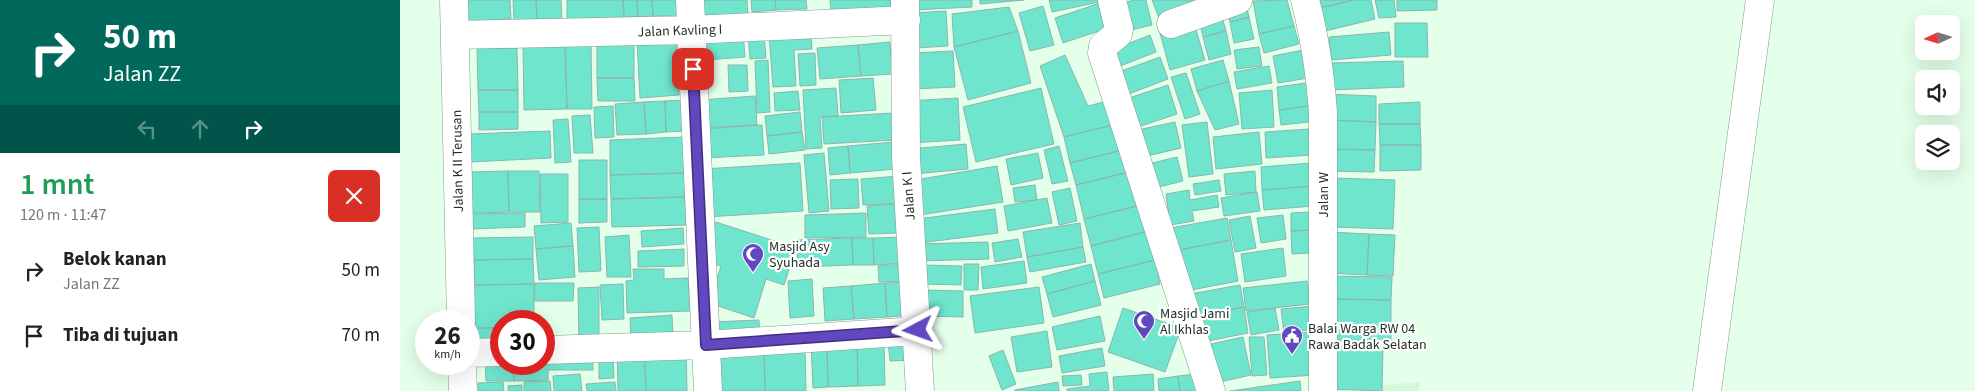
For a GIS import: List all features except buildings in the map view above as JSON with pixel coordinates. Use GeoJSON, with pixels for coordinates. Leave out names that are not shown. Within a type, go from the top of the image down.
{"type":"FeatureCollection","features":[{"type":"Feature","properties":{"kind":"street","name":"Jalan K II Terusan"},"geometry":{"type":"LineString","coordinates":[[454,0],[461,310]]}},
{"type":"Feature","properties":{"kind":"street"},"geometry":{"type":"LineString","coordinates":[[690,0],[708,391]]}},
{"type":"Feature","properties":{"kind":"street"},"geometry":{"type":"LineString","coordinates":[[1112,0],[1119,29],[1118,34],[1102,46],[1102,53],[1210,391]]}},
{"type":"Feature","properties":{"kind":"street"},"geometry":{"type":"LineString","coordinates":[[1171,24],[1238,0]]}},
{"type":"Feature","properties":{"kind":"street","name":"Jalan W"},"geometry":{"type":"LineString","coordinates":[[1305,0],[1313,28],[1320,72],[1322,112],[1323,391]]}},
{"type":"Feature","properties":{"kind":"street"},"geometry":{"type":"LineString","coordinates":[[1707,391],[1760,0]]}},
{"type":"Feature","properties":{"kind":"street","name":"Jalan Kavling I"},"geometry":{"type":"LineString","coordinates":[[455,35],[692,30],[906,10]]}},
{"type":"Feature","properties":{"kind":"street","name":"Jalan K I"},"geometry":{"type":"LineString","coordinates":[[906,10],[906,158],[918,330],[920,391]]}},
{"type":"Feature","properties":{"kind":"street"},"geometry":{"type":"LineString","coordinates":[[555,350],[706,345],[918,330]]}},
{"type":"Feature","properties":{"kind":"street"},"geometry":{"type":"LineString","coordinates":[[462,375],[463,391]]}},
{"type":"Feature","properties":{"kind":"shaded area"},"geometry":{"type":"Polygon","coordinates":[[[1420,382],[1419,391],[1319,391],[1420,382]]]}},
{"type":"Feature","properties":{"kind":"place","name":"Masjid Asy Syuhada"},"geometry":{"type":"Point","coordinates":[753,273]}},
{"type":"Feature","properties":{"kind":"place","name":"Masjid Jami Al Ikhlas"},"geometry":{"type":"Point","coordinates":[1144,340]}},
{"type":"Feature","properties":{"kind":"place","name":"Balai Warga RW 04 Rawa Badak Selatan"},"geometry":{"type":"Point","coordinates":[1292,355]}},
{"type":"Feature","properties":{"kind":"route"},"geometry":{"type":"LineString","coordinates":[[693,69],[706,345],[918,330]]}}]}
